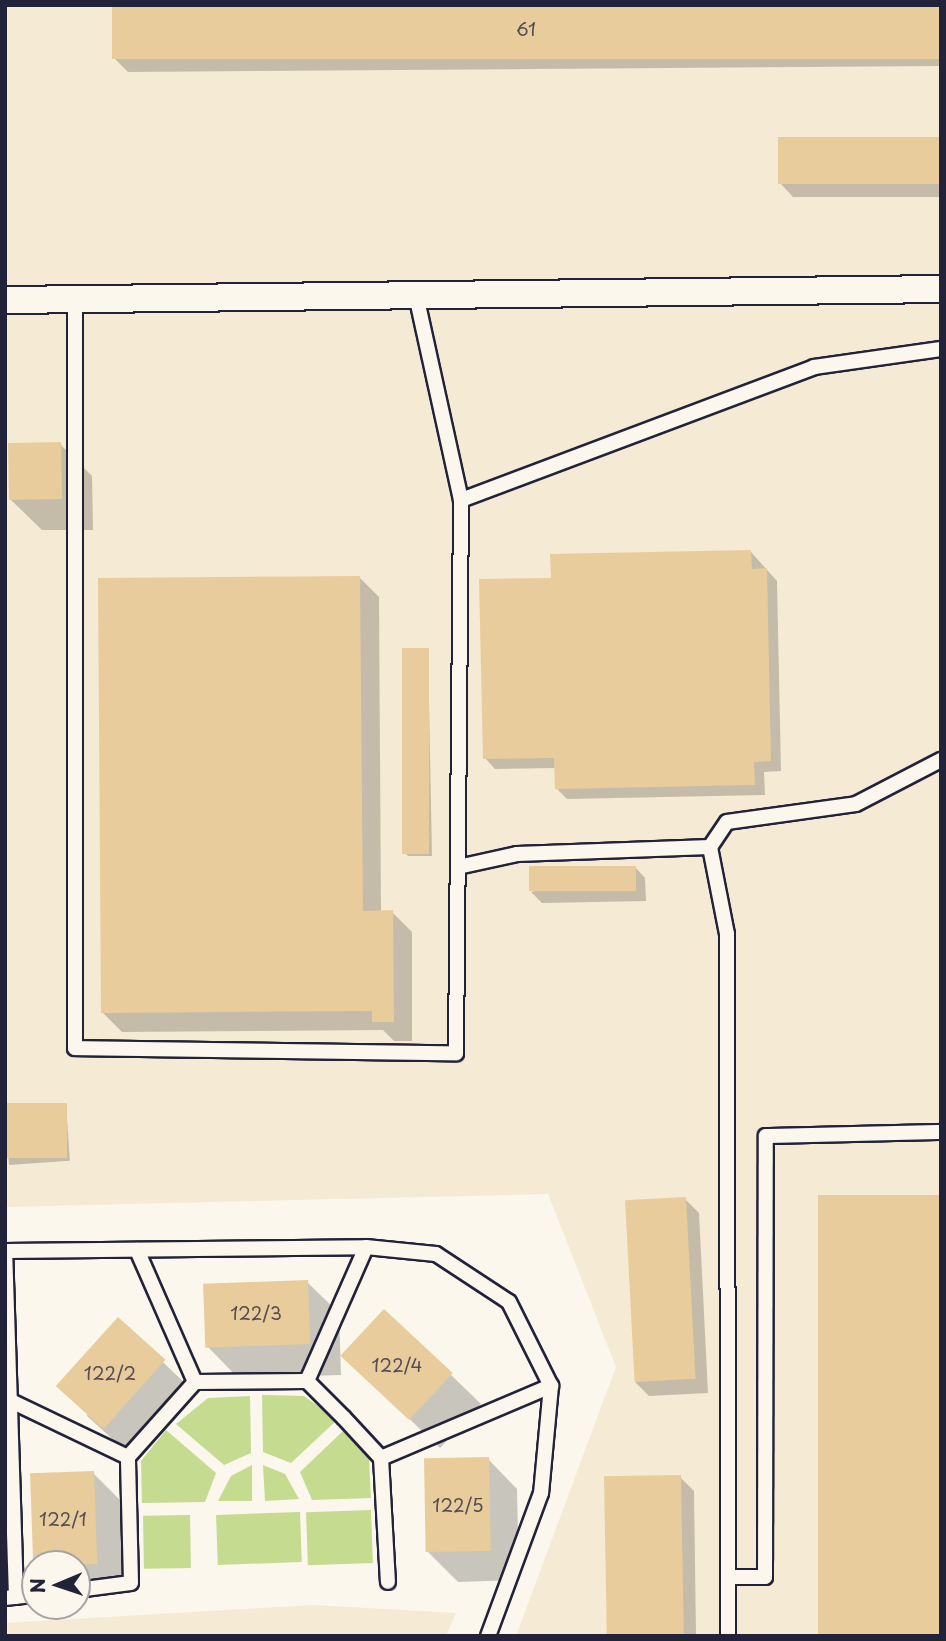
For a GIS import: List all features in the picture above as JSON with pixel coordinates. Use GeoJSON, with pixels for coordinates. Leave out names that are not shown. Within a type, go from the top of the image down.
{"type":"FeatureCollection","features":[{"type":"Feature","properties":{"kind":"street"},"geometry":{"type":"LineString","coordinates":[[5,300],[941,289]]}},
{"type":"Feature","properties":{"kind":"lane"},"geometry":{"type":"LineString","coordinates":[[75,299],[75,1048],[456,1053],[461,500],[416,295]]}},
{"type":"Feature","properties":{"kind":"lane"},"geometry":{"type":"LineString","coordinates":[[461,500],[814,367],[941,349]]}},
{"type":"Feature","properties":{"kind":"lane"},"geometry":{"type":"LineString","coordinates":[[728,1636],[727,934],[709,847],[727,822],[856,804],[941,761]]}},
{"type":"Feature","properties":{"kind":"lane"},"geometry":{"type":"LineString","coordinates":[[458,867],[517,854],[709,847]]}},
{"type":"Feature","properties":{"kind":"lane"},"geometry":{"type":"LineString","coordinates":[[728,1577],[765,1577],[765,1136],[941,1132]]}},
{"type":"Feature","properties":{"kind":"lane"},"geometry":{"type":"LineString","coordinates":[[307,1381],[366,1247]]}},
{"type":"Feature","properties":{"kind":"lane"},"geometry":{"type":"LineString","coordinates":[[11,1598],[11,1401],[5,1251],[366,1247],[436,1254],[509,1302],[551,1386],[541,1493],[488,1636]]}},
{"type":"Feature","properties":{"kind":"lane"},"geometry":{"type":"LineString","coordinates":[[136,1250],[195,1382]]}},
{"type":"Feature","properties":{"kind":"lane"},"geometry":{"type":"LineString","coordinates":[[91,1588],[131,1583],[128,1457],[195,1382],[307,1381],[381,1458],[388,1583]]}},
{"type":"Feature","properties":{"kind":"lane"},"geometry":{"type":"LineString","coordinates":[[381,1458],[551,1386]]}},
{"type":"Feature","properties":{"kind":"lane"},"geometry":{"type":"LineString","coordinates":[[11,1401],[128,1457]]}},
{"type":"Feature","properties":{"kind":"shaded area"},"geometry":{"type":"Polygon","coordinates":[[[5,5],[941,5],[941,1636],[516,1636],[616,1367],[548,1194],[5,1207],[5,5]]]}},
{"type":"Feature","properties":{"kind":"shaded area"},"geometry":{"type":"Polygon","coordinates":[[[313,1605],[456,1613],[446,1636],[5,1636],[5,1623],[313,1605]]]}},
{"type":"Feature","properties":{"kind":"green space"},"geometry":{"type":"Polygon","coordinates":[[[262,1395],[304,1396],[337,1420],[291,1463],[263,1452],[262,1395]]]}},
{"type":"Feature","properties":{"kind":"green space"},"geometry":{"type":"Polygon","coordinates":[[[250,1396],[251,1453],[224,1465],[176,1424],[208,1398],[250,1396]]]}},
{"type":"Feature","properties":{"kind":"green space"},"geometry":{"type":"Polygon","coordinates":[[[166,1430],[216,1473],[205,1502],[142,1503],[141,1461],[166,1430]]]}},
{"type":"Feature","properties":{"kind":"green space"},"geometry":{"type":"Polygon","coordinates":[[[343,1431],[369,1458],[371,1498],[312,1500],[300,1472],[343,1431]]]}},
{"type":"Feature","properties":{"kind":"green space"},"geometry":{"type":"Polygon","coordinates":[[[252,1465],[252,1501],[218,1501],[231,1476],[252,1465]]]}},
{"type":"Feature","properties":{"kind":"green space"},"geometry":{"type":"Polygon","coordinates":[[[263,1465],[285,1474],[299,1499],[265,1501],[263,1465]]]}},
{"type":"Feature","properties":{"kind":"green space"},"geometry":{"type":"Polygon","coordinates":[[[371,1510],[373,1563],[308,1565],[306,1512],[371,1510]]]}},
{"type":"Feature","properties":{"kind":"green space"},"geometry":{"type":"Polygon","coordinates":[[[300,1512],[302,1562],[218,1565],[216,1515],[300,1512]]]}},
{"type":"Feature","properties":{"kind":"green space"},"geometry":{"type":"Polygon","coordinates":[[[190,1515],[191,1568],[144,1569],[143,1516],[190,1515]]]}},
{"type":"Feature","properties":{"kind":"building"},"geometry":{"type":"Polygon","coordinates":[[[112,5],[941,5],[941,59],[112,59],[112,5]]]}},
{"type":"Feature","properties":{"kind":"building"},"geometry":{"type":"Polygon","coordinates":[[[778,137],[941,137],[941,184],[778,184],[778,137]]]}},
{"type":"Feature","properties":{"kind":"building"},"geometry":{"type":"Polygon","coordinates":[[[61,442],[62,499],[9,500],[8,443],[61,442]]]}},
{"type":"Feature","properties":{"kind":"building"},"geometry":{"type":"Polygon","coordinates":[[[751,550],[752,569],[767,568],[771,761],[754,762],[755,785],[555,789],[554,758],[483,759],[479,579],[551,578],[550,554],[751,550]]]}},
{"type":"Feature","properties":{"kind":"building"},"geometry":{"type":"Polygon","coordinates":[[[360,576],[363,911],[393,910],[394,1022],[372,1022],[372,1011],[101,1013],[98,578],[360,576]]]}},
{"type":"Feature","properties":{"kind":"building"},"geometry":{"type":"Polygon","coordinates":[[[402,648],[429,648],[429,854],[402,854],[402,648]]]}},
{"type":"Feature","properties":{"kind":"building"},"geometry":{"type":"Polygon","coordinates":[[[529,866],[636,866],[636,891],[529,891],[529,866]]]}},
{"type":"Feature","properties":{"kind":"building"},"geometry":{"type":"Polygon","coordinates":[[[5,1103],[67,1103],[67,1158],[5,1158],[5,1103]]]}},
{"type":"Feature","properties":{"kind":"building"},"geometry":{"type":"Polygon","coordinates":[[[818,1195],[941,1195],[941,1636],[818,1636],[818,1195]]]}},
{"type":"Feature","properties":{"kind":"building"},"geometry":{"type":"Polygon","coordinates":[[[686,1197],[696,1379],[635,1382],[625,1200],[686,1197]]]}},
{"type":"Feature","properties":{"kind":"building"},"geometry":{"type":"Polygon","coordinates":[[[308,1280],[310,1344],[205,1348],[203,1284],[308,1280]]]}},
{"type":"Feature","properties":{"kind":"building"},"geometry":{"type":"Polygon","coordinates":[[[384,1309],[453,1373],[409,1420],[340,1356],[384,1309]]]}},
{"type":"Feature","properties":{"kind":"building"},"geometry":{"type":"Polygon","coordinates":[[[118,1317],[166,1360],[103,1429],[56,1386],[118,1317]]]}},
{"type":"Feature","properties":{"kind":"building"},"geometry":{"type":"Polygon","coordinates":[[[489,1457],[491,1551],[426,1552],[424,1458],[489,1457]]]}},
{"type":"Feature","properties":{"kind":"building"},"geometry":{"type":"Polygon","coordinates":[[[94,1471],[97,1564],[91,1564],[91,1550],[33,1550],[30,1473],[94,1471]]]}},
{"type":"Feature","properties":{"kind":"building"},"geometry":{"type":"Polygon","coordinates":[[[681,1475],[684,1636],[607,1636],[604,1476],[681,1475]]]}}]}
